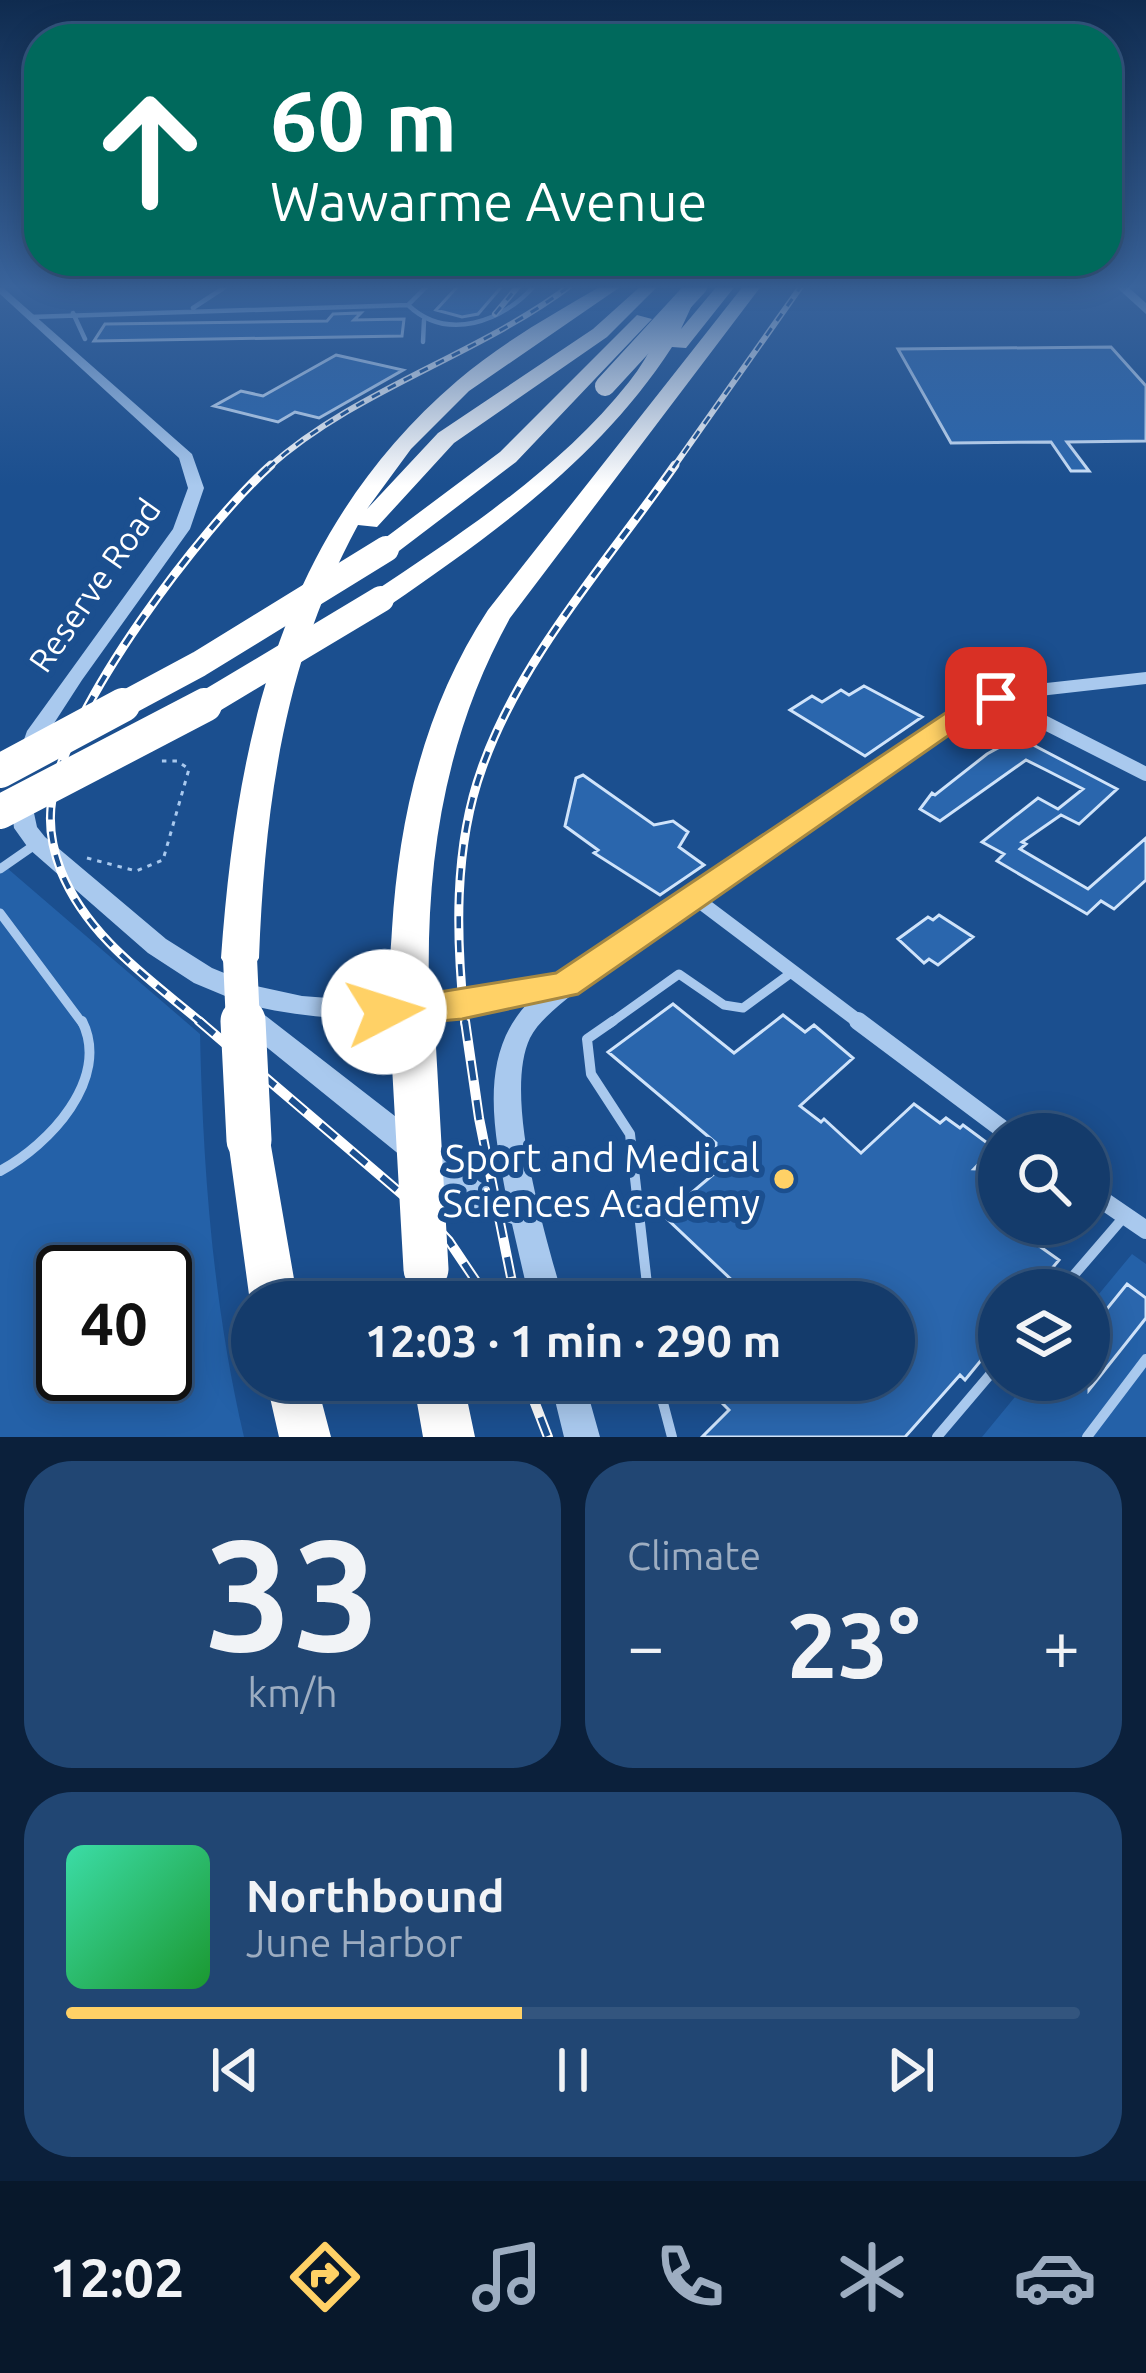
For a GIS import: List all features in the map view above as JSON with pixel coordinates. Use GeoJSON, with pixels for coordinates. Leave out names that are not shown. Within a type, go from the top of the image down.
{"type":"FeatureCollection","features":[{"type":"Feature","properties":{"kind":"highway"},"geometry":{"type":"LineString","coordinates":[[271,1281],[250,1140],[240,958],[255,788],[269,711],[297,623],[384,467],[445,403],[509,352]]}},
{"type":"Feature","properties":{"kind":"highway"},"geometry":{"type":"LineString","coordinates":[[330,564],[423,458],[482,410],[569,352]]}},
{"type":"Feature","properties":{"kind":"highway"},"geometry":{"type":"LineString","coordinates":[[0,771],[199,664],[384,574],[465,492],[533,434],[611,352]]}},
{"type":"Feature","properties":{"kind":"highway"},"geometry":{"type":"LineString","coordinates":[[0,812],[184,717],[384,574],[506,484],[635,352]]}},
{"type":"Feature","properties":{"kind":"highway"},"geometry":{"type":"LineString","coordinates":[[525,493],[595,429],[657,352]]}},
{"type":"Feature","properties":{"kind":"highway"},"geometry":{"type":"LineString","coordinates":[[0,786],[222,671],[565,469],[607,428],[670,352]]}},
{"type":"Feature","properties":{"kind":"highway"},"geometry":{"type":"LineString","coordinates":[[427,1281],[410,992],[412,887],[436,750],[469,667],[498,616],[701,352]]}},
{"type":"Feature","properties":{"kind":"highway"},"geometry":{"type":"LineString","coordinates":[[296,1401],[305,1437]]}},
{"type":"Feature","properties":{"kind":"highway"},"geometry":{"type":"LineString","coordinates":[[442,1401],[448,1437]]}},
{"type":"Feature","properties":{"kind":"street","name":"Reserve Road"},"geometry":{"type":"LineString","coordinates":[[38,843],[26,828],[19,784],[38,731],[181,529],[196,488],[185,457],[69,352]]}},
{"type":"Feature","properties":{"kind":"street"},"geometry":{"type":"LineString","coordinates":[[542,1281],[524,1214],[508,1090],[510,1054],[526,1022],[566,985],[966,711],[996,698],[1146,678]]}},
{"type":"Feature","properties":{"kind":"street"},"geometry":{"type":"LineString","coordinates":[[996,698],[1146,774]]}},
{"type":"Feature","properties":{"kind":"street"},"geometry":{"type":"LineString","coordinates":[[38,843],[158,947],[470,1192],[499,1208],[524,1214]]}},
{"type":"Feature","properties":{"kind":"street"},"geometry":{"type":"LineString","coordinates":[[695,898],[981,1113]]}},
{"type":"Feature","properties":{"kind":"street"},"geometry":{"type":"LineString","coordinates":[[158,947],[221,985],[353,1012],[462,1005],[566,985]]}},
{"type":"Feature","properties":{"kind":"street"},"geometry":{"type":"LineString","coordinates":[[1110,1206],[1146,1230]]}},
{"type":"Feature","properties":{"kind":"street"},"geometry":{"type":"LineString","coordinates":[[573,1401],[582,1437]]}},
{"type":"Feature","properties":{"kind":"lane"},"geometry":{"type":"LineString","coordinates":[[0,869],[38,843]]}},
{"type":"Feature","properties":{"kind":"lane"},"geometry":{"type":"LineString","coordinates":[[0,913],[72,1006],[91,1043],[82,1088],[63,1117],[37,1148],[0,1171]]}},
{"type":"Feature","properties":{"kind":"lane"},"geometry":{"type":"LineString","coordinates":[[647,1281],[630,1134],[591,1074],[587,1039],[679,974],[724,1005],[742,1008],[791,973]]}},
{"type":"Feature","properties":{"kind":"lane"},"geometry":{"type":"LineString","coordinates":[[1079,1269],[1125,1216]]}},
{"type":"Feature","properties":{"kind":"lane"},"geometry":{"type":"LineString","coordinates":[[1087,1437],[1146,1359]]}},
{"type":"Feature","properties":{"kind":"lane"},"geometry":{"type":"LineString","coordinates":[[938,1437],[978,1389]]}},
{"type":"Feature","properties":{"kind":"lane"},"geometry":{"type":"LineString","coordinates":[[663,1401],[672,1437]]}},
{"type":"Feature","properties":{"kind":"path"},"geometry":{"type":"LineString","coordinates":[[70,868],[93,856],[131,871],[162,862],[190,769],[172,760],[149,764]]}},
{"type":"Feature","properties":{"kind":"shaded area"},"geometry":{"type":"Polygon","coordinates":[[[0,862],[200,1034],[212,1237],[231,1401],[237,1401],[244,1437],[0,1437],[0,862]]]}},
{"type":"Feature","properties":{"kind":"shaded area"},"geometry":{"type":"Polygon","coordinates":[[[1132,1254],[1146,1264],[1146,1437],[982,1437],[1012,1401],[1110,1401],[1110,1281],[1132,1254]]]}},
{"type":"Feature","properties":{"kind":"building"},"geometry":{"type":"Polygon","coordinates":[[[900,352],[1116,352],[1146,386],[1146,441],[1067,442],[1089,471],[1071,471],[1051,442],[951,443],[900,352]]]}},
{"type":"Feature","properties":{"kind":"building"},"geometry":{"type":"Polygon","coordinates":[[[336,355],[403,370],[319,418],[295,412],[278,422],[214,406],[241,391],[263,396],[336,355]]]}},
{"type":"Feature","properties":{"kind":"building"},"geometry":{"type":"Polygon","coordinates":[[[864,686],[922,717],[865,756],[790,710],[812,696],[822,702],[841,690],[849,695],[864,686]]]}},
{"type":"Feature","properties":{"kind":"building"},"geometry":{"type":"Polygon","coordinates":[[[1018,737],[1117,789],[1079,824],[1061,815],[1022,842],[1026,844],[1020,849],[1088,889],[1146,838],[1146,880],[1114,909],[1101,901],[1087,914],[997,861],[1004,854],[982,842],[1038,798],[1058,809],[1083,789],[1026,760],[940,821],[920,809],[932,793],[1018,737]]]}},
{"type":"Feature","properties":{"kind":"building"},"geometry":{"type":"Polygon","coordinates":[[[583,775],[654,825],[673,821],[688,832],[679,847],[704,865],[660,895],[594,853],[598,850],[565,826],[576,778],[583,775]]]}},
{"type":"Feature","properties":{"kind":"building"},"geometry":{"type":"Polygon","coordinates":[[[939,915],[973,937],[938,965],[929,959],[924,963],[898,939],[928,917],[933,920],[939,915]]]}},
{"type":"Feature","properties":{"kind":"building"},"geometry":{"type":"Polygon","coordinates":[[[673,1004],[734,1053],[783,1015],[805,1032],[814,1025],[853,1058],[800,1106],[821,1122],[824,1119],[861,1153],[914,1104],[940,1123],[946,1118],[960,1128],[963,1125],[978,1136],[974,1169],[978,1169],[978,1245],[1038,1245],[1059,1260],[1052,1269],[978,1269],[978,1364],[965,1380],[960,1375],[905,1437],[702,1437],[729,1410],[720,1401],[915,1401],[915,1281],[733,1281],[664,1216],[715,1173],[716,1143],[608,1052],[673,1004]]]}},
{"type":"Feature","properties":{"kind":"building"},"geometry":{"type":"Polygon","coordinates":[[[1127,1284],[1146,1298],[1146,1318],[1110,1363],[1110,1305],[1127,1284]]]}},
{"type":"Feature","properties":{"kind":"railway"},"geometry":{"type":"LineString","coordinates":[[268,468],[339,416],[458,352]]}},
{"type":"Feature","properties":{"kind":"railway"},"geometry":{"type":"LineString","coordinates":[[673,468],[755,352]]}},
{"type":"Feature","properties":{"kind":"railway"},"geometry":{"type":"LineString","coordinates":[[203,1024],[122,956],[87,917],[58,862],[52,799],[62,761],[82,717],[140,621],[210,531],[271,465]]}},
{"type":"Feature","properties":{"kind":"railway"},"geometry":{"type":"LineString","coordinates":[[465,1024],[459,894],[466,830],[482,768],[519,687],[543,649],[675,465]]}},
{"type":"Feature","properties":{"kind":"railway"},"geometry":{"type":"LineString","coordinates":[[199,1021],[417,1207],[449,1241],[476,1281]]}},
{"type":"Feature","properties":{"kind":"railway"},"geometry":{"type":"LineString","coordinates":[[465,1021],[512,1281]]}},
{"type":"Feature","properties":{"kind":"railway"},"geometry":{"type":"LineString","coordinates":[[534,1401],[548,1437]]}},
{"type":"Feature","properties":{"kind":"place","name":"Sport and Medical Sciences Academy"},"geometry":{"type":"Point","coordinates":[784,1179]}},
{"type":"Feature","properties":{"kind":"route"},"geometry":{"type":"LineString","coordinates":[[384,1012],[462,1005],[566,985],[966,711],[996,698]]}}]}
